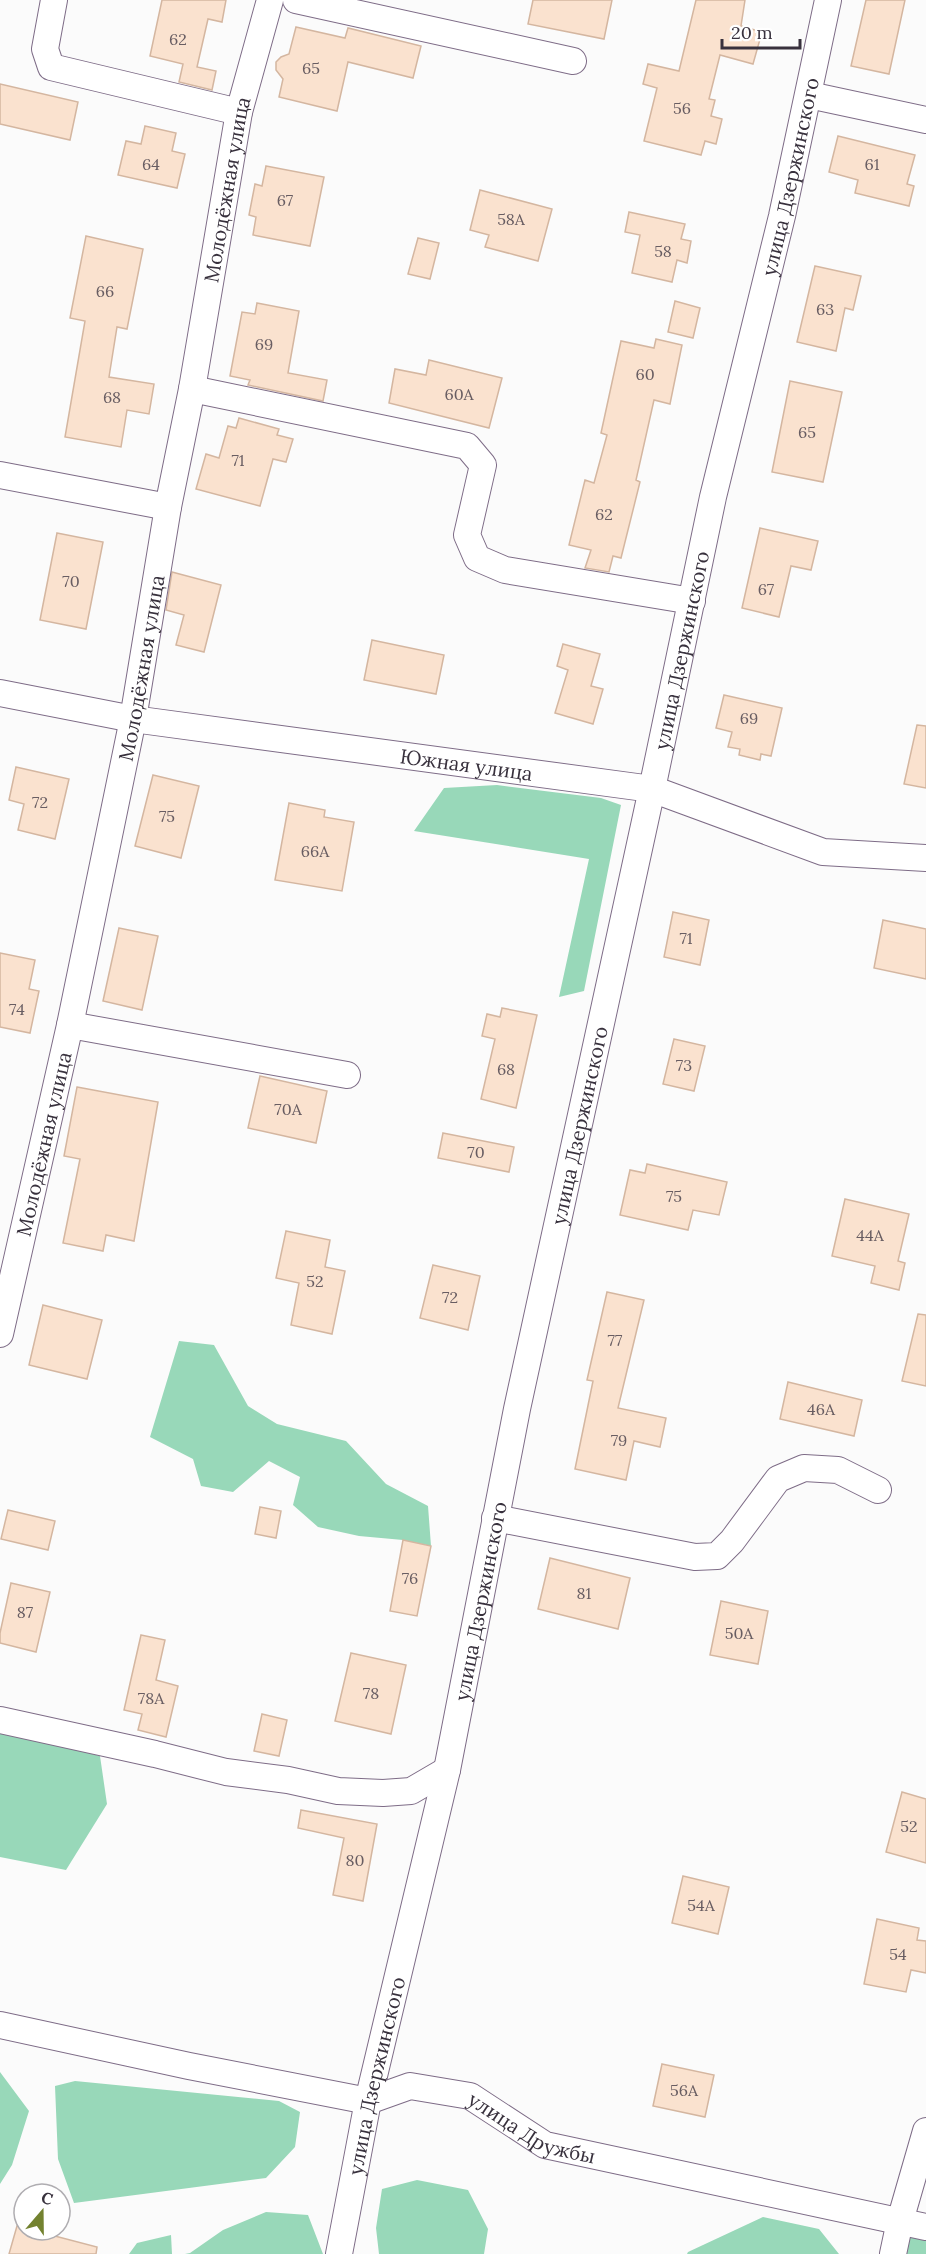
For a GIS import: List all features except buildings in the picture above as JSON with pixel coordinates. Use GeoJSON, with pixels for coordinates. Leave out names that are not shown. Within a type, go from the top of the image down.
{"type":"FeatureCollection","features":[{"type":"Feature","properties":{"kind":"street"},"geometry":{"type":"LineString","coordinates":[[54,0],[45,49],[51,67],[239,112]]}},
{"type":"Feature","properties":{"kind":"street","name":"Молодёжная улица"},"geometry":{"type":"LineString","coordinates":[[0,1334],[3,1307],[70,1025],[133,719],[168,507],[192,389],[239,112],[270,0]]}},
{"type":"Feature","properties":{"kind":"street"},"geometry":{"type":"LineString","coordinates":[[296,0],[573,61]]}},
{"type":"Feature","properties":{"kind":"street","name":"улица Дзержинского"},"geometry":{"type":"LineString","coordinates":[[339,2254],[368,2101],[447,1770],[517,1409],[713,497],[782,216],[828,0]]}},
{"type":"Feature","properties":{"kind":"street"},"geometry":{"type":"LineString","coordinates":[[809,95],[926,120]]}},
{"type":"Feature","properties":{"kind":"street"},"geometry":{"type":"LineString","coordinates":[[192,389],[467,446],[483,465],[467,534],[477,558],[506,570],[692,602]]}},
{"type":"Feature","properties":{"kind":"street"},"geometry":{"type":"LineString","coordinates":[[0,475],[168,507]]}},
{"type":"Feature","properties":{"kind":"street","name":"Южная улица"},"geometry":{"type":"LineString","coordinates":[[0,693],[133,719],[652,789],[823,852],[926,858]]}},
{"type":"Feature","properties":{"kind":"street"},"geometry":{"type":"LineString","coordinates":[[70,1025],[347,1075]]}},
{"type":"Feature","properties":{"kind":"street"},"geometry":{"type":"LineString","coordinates":[[495,1518],[694,1557],[717,1556],[732,1541],[778,1479],[804,1468],[838,1470],[878,1490]]}},
{"type":"Feature","properties":{"kind":"street"},"geometry":{"type":"LineString","coordinates":[[0,1720],[226,1772],[288,1780],[338,1791],[383,1793],[411,1791],[447,1770]]}},
{"type":"Feature","properties":{"kind":"street"},"geometry":{"type":"LineString","coordinates":[[0,2025],[189,2066],[368,2101]]}},
{"type":"Feature","properties":{"kind":"street","name":"улица Дружбы"},"geometry":{"type":"LineString","coordinates":[[368,2101],[410,2086],[470,2096],[545,2145],[926,2227]]}},
{"type":"Feature","properties":{"kind":"street"},"geometry":{"type":"LineString","coordinates":[[893,2254],[926,2131]]}},
{"type":"Feature","properties":{"kind":"green space"},"geometry":{"type":"Polygon","coordinates":[[[497,785],[601,798],[621,805],[584,991],[559,997],[589,859],[414,831],[444,788],[497,785]]]}},
{"type":"Feature","properties":{"kind":"green space"},"geometry":{"type":"Polygon","coordinates":[[[179,1341],[214,1345],[248,1406],[277,1424],[346,1441],[386,1484],[428,1506],[431,1546],[403,1540],[359,1536],[318,1527],[293,1505],[300,1477],[269,1461],[233,1492],[201,1486],[193,1459],[150,1437],[179,1341]]]}},
{"type":"Feature","properties":{"kind":"green space"},"geometry":{"type":"Polygon","coordinates":[[[0,1730],[100,1756],[107,1804],[66,1870],[0,1857],[0,1730]]]}},
{"type":"Feature","properties":{"kind":"green space"},"geometry":{"type":"Polygon","coordinates":[[[0,2072],[29,2111],[12,2165],[0,2184],[0,2072]]]}},
{"type":"Feature","properties":{"kind":"green space"},"geometry":{"type":"Polygon","coordinates":[[[75,2081],[279,2101],[300,2112],[295,2147],[266,2178],[74,2203],[72,2182],[66,2182],[58,2159],[55,2086],[75,2081]]]}},
{"type":"Feature","properties":{"kind":"green space"},"geometry":{"type":"Polygon","coordinates":[[[417,2180],[468,2190],[488,2229],[484,2254],[379,2254],[376,2228],[382,2189],[417,2180]]]}},
{"type":"Feature","properties":{"kind":"green space"},"geometry":{"type":"Polygon","coordinates":[[[266,2212],[308,2215],[323,2254],[185,2254],[190,2253],[223,2230],[266,2212]]]}},
{"type":"Feature","properties":{"kind":"green space"},"geometry":{"type":"Polygon","coordinates":[[[763,2217],[819,2229],[839,2254],[687,2254],[688,2252],[763,2217]]]}},
{"type":"Feature","properties":{"kind":"green space"},"geometry":{"type":"Polygon","coordinates":[[[902,2231],[926,2236],[926,2254],[898,2254],[902,2231]]]}},
{"type":"Feature","properties":{"kind":"green space"},"geometry":{"type":"Polygon","coordinates":[[[171,2235],[172,2254],[129,2254],[137,2243],[171,2235]]]}}]}
